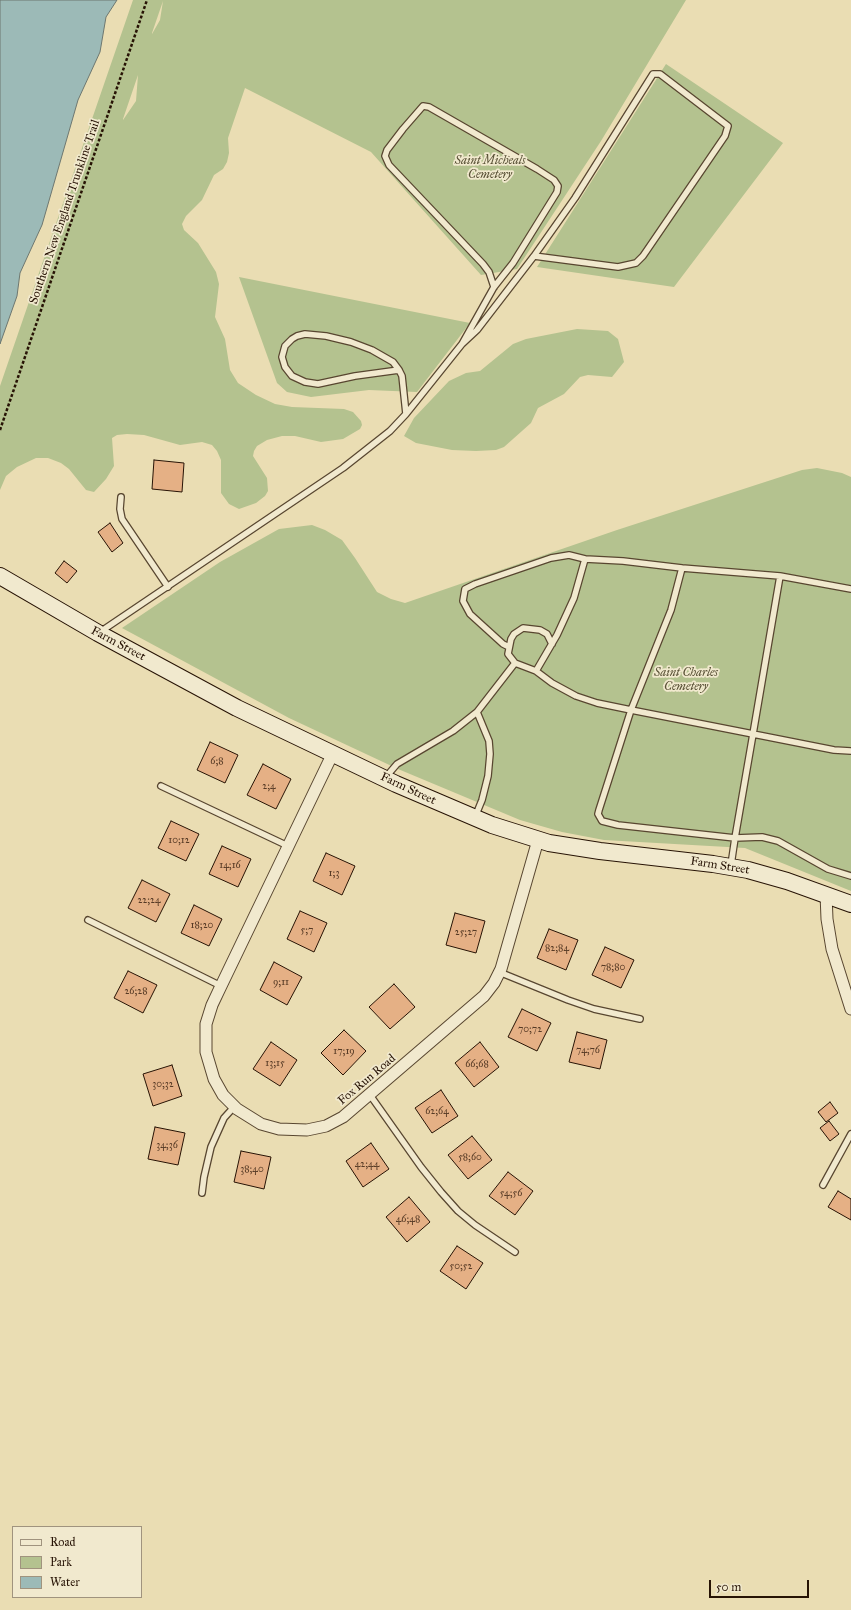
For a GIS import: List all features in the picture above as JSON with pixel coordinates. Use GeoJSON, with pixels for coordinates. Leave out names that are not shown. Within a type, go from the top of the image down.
{"type":"FeatureCollection","features":[{"type":"Feature","properties":{"kind":"street","name":"Farm Street"},"geometry":{"type":"LineString","coordinates":[[0,576],[98,633],[237,708],[333,754],[475,818],[538,840],[600,851],[730,867],[787,881],[851,904]]}},
{"type":"Feature","properties":{"kind":"street","name":"Fox Run Road"},"geometry":{"type":"LineString","coordinates":[[333,754],[221,986],[206,1024],[206,1052],[214,1079],[224,1096],[234,1107],[244,1115],[265,1126],[284,1130],[303,1130],[317,1128],[335,1122],[351,1112],[484,996],[499,972],[538,840]]}},
{"type":"Feature","properties":{"kind":"street"},"geometry":{"type":"LineString","coordinates":[[826,894],[827,920],[832,949],[851,1009]]}},
{"type":"Feature","properties":{"kind":"lane"},"geometry":{"type":"LineString","coordinates":[[98,633],[343,468],[390,431],[406,414],[462,344],[477,330],[534,256],[575,198],[653,74],[660,74],[728,126],[721,142],[644,256],[636,263],[618,267],[534,256]]}},
{"type":"Feature","properties":{"kind":"lane"},"geometry":{"type":"LineString","coordinates":[[462,344],[494,287],[513,263],[557,192],[558,186],[554,180],[537,169],[429,107],[423,106],[387,150],[385,156],[389,165],[483,264],[489,272],[494,287]]}},
{"type":"Feature","properties":{"kind":"lane"},"geometry":{"type":"LineString","coordinates":[[399,370],[355,376],[318,384],[305,382],[292,376],[285,367],[282,357],[286,346],[297,336],[305,334],[326,336],[351,342],[372,350],[393,362],[399,370],[402,376],[406,414]]}},
{"type":"Feature","properties":{"kind":"lane"},"geometry":{"type":"LineString","coordinates":[[121,497],[120,509],[122,519],[168,587]]}},
{"type":"Feature","properties":{"kind":"lane"},"geometry":{"type":"LineString","coordinates":[[508,646],[503,644],[470,614],[463,601],[465,589],[475,584],[551,558],[569,555],[585,559],[623,561],[682,568],[780,576],[851,589]]}},
{"type":"Feature","properties":{"kind":"lane"},"geometry":{"type":"LineString","coordinates":[[536,671],[552,644],[574,598],[585,559]]}},
{"type":"Feature","properties":{"kind":"lane"},"geometry":{"type":"LineString","coordinates":[[682,568],[671,610],[631,710],[598,814],[602,821],[618,825],[735,838],[762,837],[778,841],[828,869],[851,876]]}},
{"type":"Feature","properties":{"kind":"lane"},"geometry":{"type":"LineString","coordinates":[[730,867],[780,576]]}},
{"type":"Feature","properties":{"kind":"lane"},"geometry":{"type":"LineString","coordinates":[[552,644],[547,634],[540,630],[523,628],[514,634],[508,646],[508,654],[515,663],[536,671],[552,683],[576,696],[597,703],[834,750],[851,751]]}},
{"type":"Feature","properties":{"kind":"lane"},"geometry":{"type":"LineString","coordinates":[[385,778],[397,764],[453,731],[477,712],[515,663]]}},
{"type":"Feature","properties":{"kind":"lane"},"geometry":{"type":"LineString","coordinates":[[475,818],[482,800],[488,776],[490,754],[489,741],[477,712]]}},
{"type":"Feature","properties":{"kind":"lane"},"geometry":{"type":"LineString","coordinates":[[161,786],[288,846]]}},
{"type":"Feature","properties":{"kind":"lane"},"geometry":{"type":"LineString","coordinates":[[88,920],[221,986]]}},
{"type":"Feature","properties":{"kind":"lane"},"geometry":{"type":"LineString","coordinates":[[499,972],[594,1009],[640,1019]]}},
{"type":"Feature","properties":{"kind":"lane"},"geometry":{"type":"LineString","coordinates":[[370,1095],[441,1192],[469,1220],[515,1252]]}},
{"type":"Feature","properties":{"kind":"lane"},"geometry":{"type":"LineString","coordinates":[[202,1193],[211,1147],[224,1118],[234,1107]]}},
{"type":"Feature","properties":{"kind":"lane"},"geometry":{"type":"LineString","coordinates":[[823,1185],[851,1134]]}},
{"type":"Feature","properties":{"kind":"path","name":"Southern New England Trunkline Trail"},"geometry":{"type":"LineString","coordinates":[[0,430],[147,0]]}},
{"type":"Feature","properties":{"kind":"green space","name":"Saint Micheals Cemetery"},"geometry":{"type":"Polygon","coordinates":[[[133,0],[686,0],[601,141],[517,269],[481,275],[371,152],[245,88],[228,138],[229,153],[227,162],[223,169],[214,175],[202,200],[186,216],[182,224],[184,230],[198,243],[216,272],[219,284],[215,317],[225,339],[230,370],[238,383],[256,395],[275,404],[292,407],[344,409],[353,412],[361,421],[362,425],[360,429],[343,439],[321,442],[295,436],[282,436],[267,440],[257,446],[253,456],[267,478],[268,491],[265,496],[256,503],[239,509],[229,504],[221,493],[221,460],[217,451],[212,445],[202,442],[180,445],[144,435],[127,434],[117,435],[112,438],[114,466],[106,479],[94,492],[86,490],[69,469],[61,463],[48,458],[36,458],[17,467],[6,476],[0,490],[0,386],[133,0]],[[163,1],[152,33],[152,34],[160,20],[163,1]],[[138,75],[123,119],[123,120],[136,101],[138,75]]]}},
{"type":"Feature","properties":{"kind":"green space"},"geometry":{"type":"Polygon","coordinates":[[[666,64],[783,143],[674,287],[537,267],[666,64]]]}},
{"type":"Feature","properties":{"kind":"green space"},"geometry":{"type":"Polygon","coordinates":[[[239,277],[470,323],[417,392],[369,390],[311,397],[287,392],[277,383],[239,277]]]}},
{"type":"Feature","properties":{"kind":"green space"},"geometry":{"type":"Polygon","coordinates":[[[577,329],[608,331],[618,339],[624,362],[612,377],[588,375],[580,377],[564,394],[538,408],[531,423],[504,447],[496,450],[452,450],[416,443],[404,436],[414,418],[449,381],[466,373],[480,371],[513,344],[526,339],[577,329]]]}},
{"type":"Feature","properties":{"kind":"green space","name":"Saint Charles Cemetery"},"geometry":{"type":"Polygon","coordinates":[[[817,468],[842,473],[851,477],[851,891],[745,848],[604,840],[562,832],[520,820],[398,769],[289,718],[122,628],[220,562],[279,529],[312,525],[325,530],[342,540],[377,592],[391,599],[405,603],[617,530],[802,470],[817,468]]]}},
{"type":"Feature","properties":{"kind":"water"},"geometry":{"type":"Polygon","coordinates":[[[0,0],[117,0],[106,17],[100,52],[78,100],[42,225],[20,273],[17,296],[0,344],[0,0]]]}},
{"type":"Feature","properties":{"kind":"building"},"geometry":{"type":"Polygon","coordinates":[[[154,460],[184,463],[182,492],[152,489],[154,460]]]}},
{"type":"Feature","properties":{"kind":"building"},"geometry":{"type":"Polygon","coordinates":[[[110,523],[123,543],[112,552],[98,532],[110,523]]]}},
{"type":"Feature","properties":{"kind":"building"},"geometry":{"type":"Polygon","coordinates":[[[64,561],[77,571],[67,583],[55,573],[64,561]]]}},
{"type":"Feature","properties":{"kind":"building"},"geometry":{"type":"Polygon","coordinates":[[[210,742],[238,755],[225,783],[197,770],[210,742]]]}},
{"type":"Feature","properties":{"kind":"building"},"geometry":{"type":"Polygon","coordinates":[[[263,764],[291,779],[276,809],[247,795],[263,764]]]}},
{"type":"Feature","properties":{"kind":"building"},"geometry":{"type":"Polygon","coordinates":[[[171,821],[199,834],[186,861],[158,848],[171,821]]]}},
{"type":"Feature","properties":{"kind":"building"},"geometry":{"type":"Polygon","coordinates":[[[222,846],[251,859],[238,887],[209,874],[222,846]]]}},
{"type":"Feature","properties":{"kind":"building"},"geometry":{"type":"Polygon","coordinates":[[[326,853],[355,866],[342,895],[313,881],[326,853]]]}},
{"type":"Feature","properties":{"kind":"building"},"geometry":{"type":"Polygon","coordinates":[[[142,880],[170,894],[156,922],[128,908],[142,880]]]}},
{"type":"Feature","properties":{"kind":"building"},"geometry":{"type":"Polygon","coordinates":[[[194,905],[222,919],[209,946],[181,933],[194,905]]]}},
{"type":"Feature","properties":{"kind":"building"},"geometry":{"type":"Polygon","coordinates":[[[300,911],[327,923],[314,952],[287,939],[300,911]]]}},
{"type":"Feature","properties":{"kind":"building"},"geometry":{"type":"Polygon","coordinates":[[[455,913],[485,921],[476,953],[446,945],[455,913]]]}},
{"type":"Feature","properties":{"kind":"building"},"geometry":{"type":"Polygon","coordinates":[[[549,929],[578,940],[566,970],[537,958],[549,929]]]}},
{"type":"Feature","properties":{"kind":"building"},"geometry":{"type":"Polygon","coordinates":[[[605,947],[634,960],[621,988],[592,975],[605,947]]]}},
{"type":"Feature","properties":{"kind":"building"},"geometry":{"type":"Polygon","coordinates":[[[274,962],[302,977],[287,1005],[260,990],[274,962]]]}},
{"type":"Feature","properties":{"kind":"building"},"geometry":{"type":"Polygon","coordinates":[[[128,971],[157,985],[143,1013],[114,998],[128,971]]]}},
{"type":"Feature","properties":{"kind":"building"},"geometry":{"type":"Polygon","coordinates":[[[394,984],[415,1007],[390,1029],[369,1007],[394,984]]]}},
{"type":"Feature","properties":{"kind":"building"},"geometry":{"type":"Polygon","coordinates":[[[522,1009],[551,1023],[537,1051],[508,1037],[522,1009]]]}},
{"type":"Feature","properties":{"kind":"building"},"geometry":{"type":"Polygon","coordinates":[[[344,1030],[366,1051],[343,1075],[321,1053],[344,1030]]]}},
{"type":"Feature","properties":{"kind":"building"},"geometry":{"type":"Polygon","coordinates":[[[577,1032],[607,1040],[600,1069],[569,1062],[577,1032]]]}},
{"type":"Feature","properties":{"kind":"building"},"geometry":{"type":"Polygon","coordinates":[[[271,1042],[297,1060],[280,1086],[253,1069],[271,1042]]]}},
{"type":"Feature","properties":{"kind":"building"},"geometry":{"type":"Polygon","coordinates":[[[480,1042],[499,1067],[474,1087],[455,1063],[480,1042]]]}},
{"type":"Feature","properties":{"kind":"building"},"geometry":{"type":"Polygon","coordinates":[[[172,1065],[182,1096],[153,1106],[143,1074],[172,1065]]]}},
{"type":"Feature","properties":{"kind":"building"},"geometry":{"type":"Polygon","coordinates":[[[441,1090],[458,1116],[432,1133],[415,1108],[441,1090]]]}},
{"type":"Feature","properties":{"kind":"building"},"geometry":{"type":"Polygon","coordinates":[[[830,1102],[838,1113],[826,1122],[818,1112],[830,1102]]]}},
{"type":"Feature","properties":{"kind":"building"},"geometry":{"type":"Polygon","coordinates":[[[829,1121],[839,1134],[830,1141],[820,1128],[829,1121]]]}},
{"type":"Feature","properties":{"kind":"building"},"geometry":{"type":"Polygon","coordinates":[[[155,1127],[185,1133],[178,1165],[148,1159],[155,1127]]]}},
{"type":"Feature","properties":{"kind":"building"},"geometry":{"type":"Polygon","coordinates":[[[472,1136],[492,1160],[468,1179],[448,1155],[472,1136]]]}},
{"type":"Feature","properties":{"kind":"building"},"geometry":{"type":"Polygon","coordinates":[[[371,1143],[389,1169],[363,1187],[346,1161],[371,1143]]]}},
{"type":"Feature","properties":{"kind":"building"},"geometry":{"type":"Polygon","coordinates":[[[241,1151],[271,1157],[264,1189],[234,1182],[241,1151]]]}},
{"type":"Feature","properties":{"kind":"building"},"geometry":{"type":"Polygon","coordinates":[[[508,1172],[533,1191],[515,1215],[489,1196],[508,1172]]]}},
{"type":"Feature","properties":{"kind":"building"},"geometry":{"type":"Polygon","coordinates":[[[838,1191],[851,1199],[851,1220],[828,1207],[838,1191]]]}},
{"type":"Feature","properties":{"kind":"building"},"geometry":{"type":"Polygon","coordinates":[[[409,1197],[430,1222],[407,1242],[386,1217],[409,1197]]]}},
{"type":"Feature","properties":{"kind":"building"},"geometry":{"type":"Polygon","coordinates":[[[457,1246],[483,1263],[466,1289],[440,1271],[457,1246]]]}}]}
